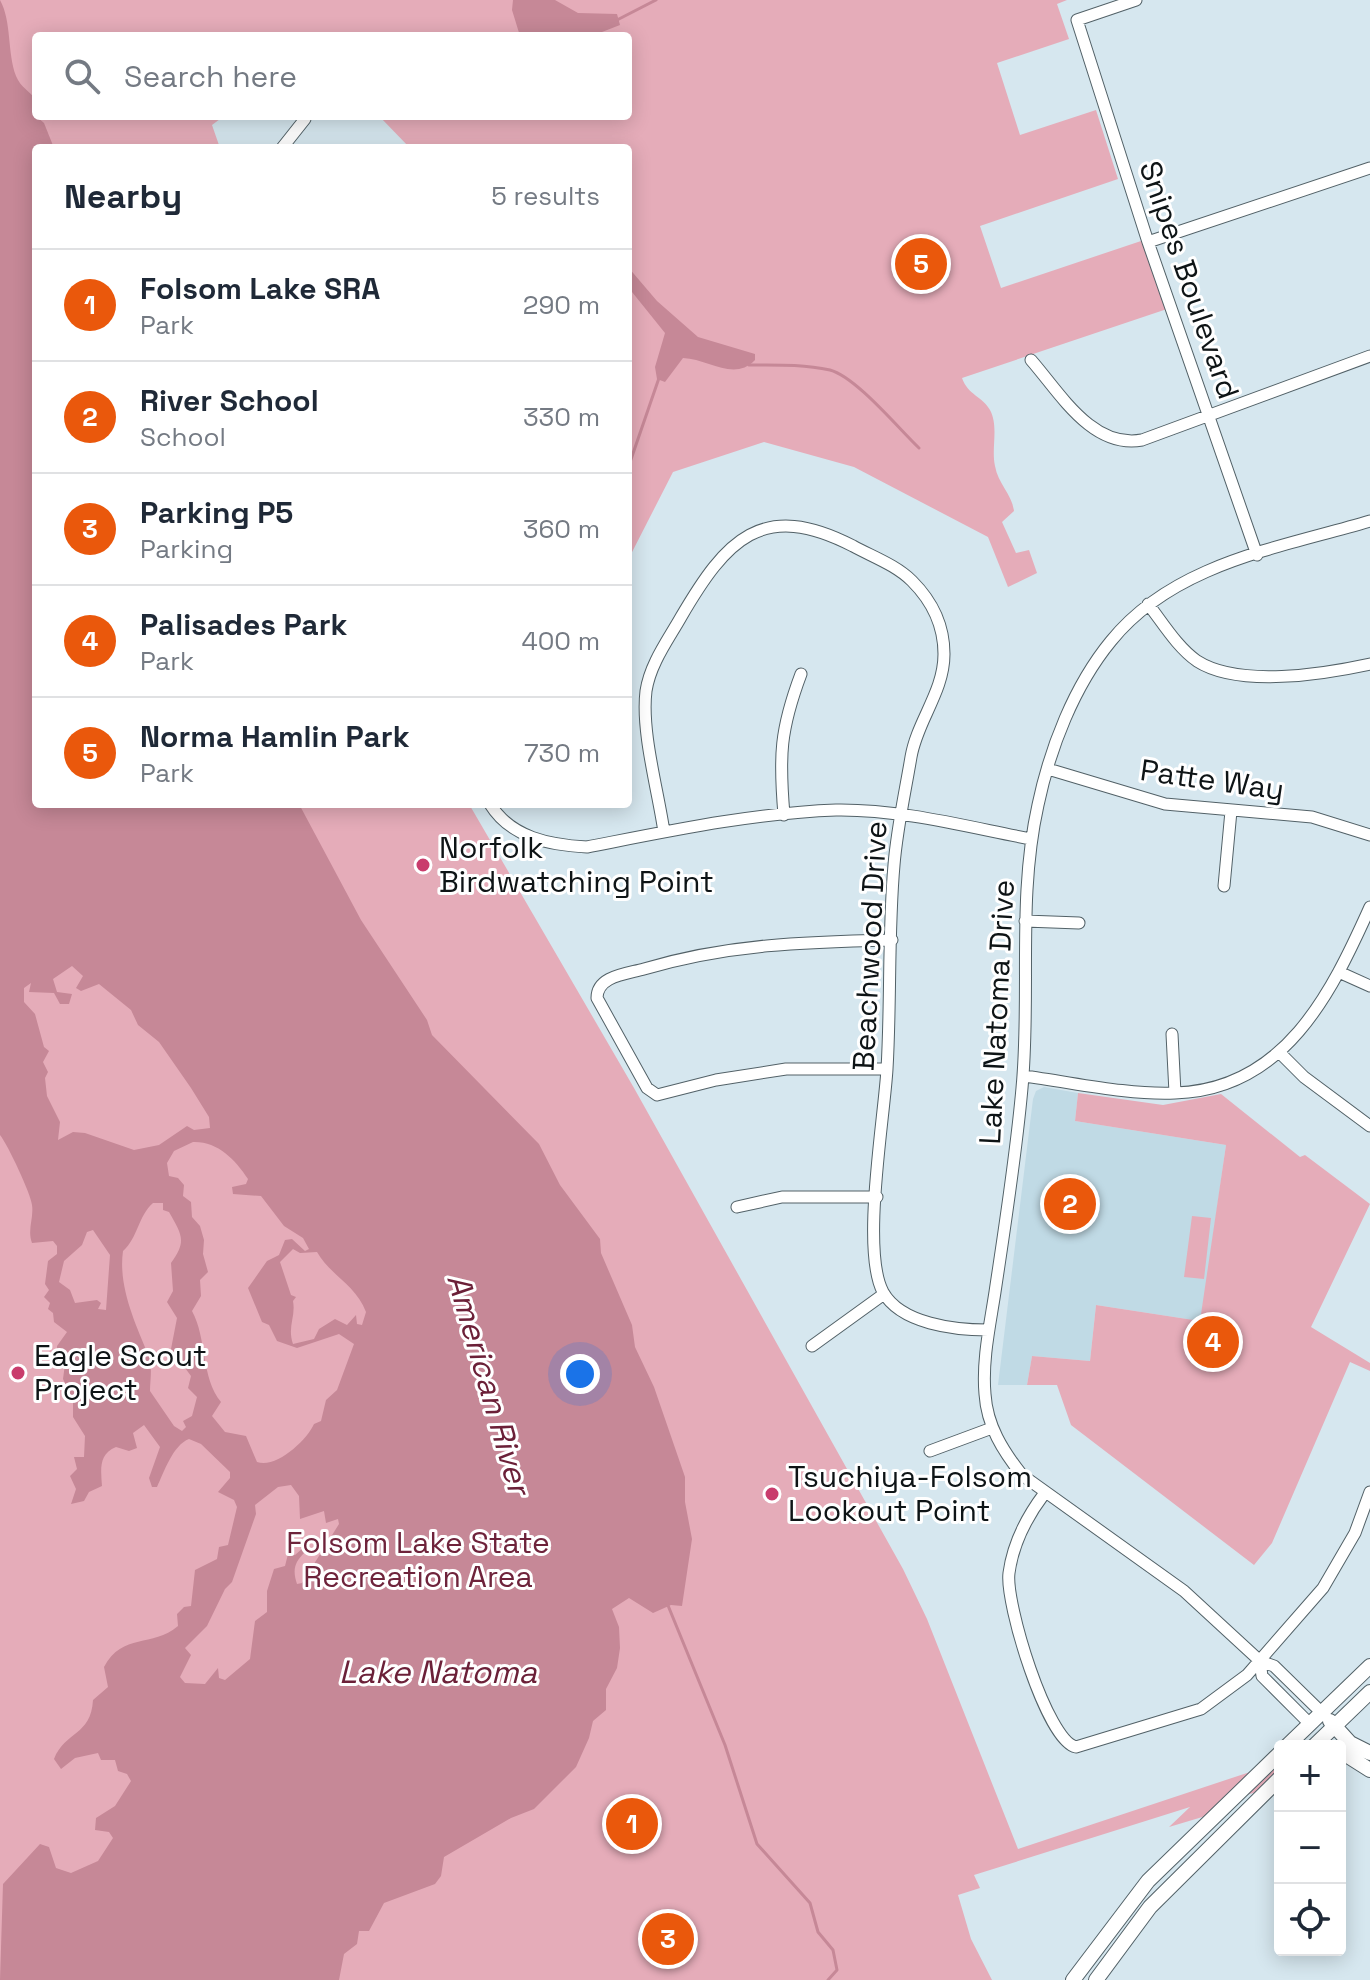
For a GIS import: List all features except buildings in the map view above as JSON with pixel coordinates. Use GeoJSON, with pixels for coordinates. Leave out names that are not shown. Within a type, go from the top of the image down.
{"type":"FeatureCollection","features":[{"type":"Feature","properties":{"kind":"main road"},"geometry":{"type":"LineString","coordinates":[[1293,1740],[1370,1666]]}},
{"type":"Feature","properties":{"kind":"main road"},"geometry":{"type":"LineString","coordinates":[[1327,1739],[1370,1692]]}},
{"type":"Feature","properties":{"kind":"main road"},"geometry":{"type":"LineString","coordinates":[[1322,1713],[1327,1739]]}},
{"type":"Feature","properties":{"kind":"main road"},"geometry":{"type":"LineString","coordinates":[[1310,1724],[1327,1739],[1350,1743],[1370,1753]]}},
{"type":"Feature","properties":{"kind":"main road"},"geometry":{"type":"LineString","coordinates":[[1346,1755],[1370,1773]]}},
{"type":"Feature","properties":{"kind":"main road"},"geometry":{"type":"LineString","coordinates":[[1073,1980],[1148,1881],[1274,1759]]}},
{"type":"Feature","properties":{"kind":"main road"},"geometry":{"type":"LineString","coordinates":[[1346,1766],[1370,1773]]}},
{"type":"Feature","properties":{"kind":"main road"},"geometry":{"type":"LineString","coordinates":[[1096,1980],[1150,1907],[1274,1784]]}},
{"type":"Feature","properties":{"kind":"main road"},"geometry":{"type":"LineString","coordinates":[[1249,1808],[1274,1795]]}},
{"type":"Feature","properties":{"kind":"street","name":"Snipes Boulevard"},"geometry":{"type":"LineString","coordinates":[[1136,0],[1077,20],[1148,242],[1257,555]]}},
{"type":"Feature","properties":{"kind":"street"},"geometry":{"type":"LineString","coordinates":[[285,144],[304,120]]}},
{"type":"Feature","properties":{"kind":"street"},"geometry":{"type":"LineString","coordinates":[[1148,242],[1370,168]]}},
{"type":"Feature","properties":{"kind":"street"},"geometry":{"type":"LineString","coordinates":[[1031,360],[1093,429],[1117,440],[1142,440],[1370,356]]}},
{"type":"Feature","properties":{"kind":"street","name":"Lake Natoma Drive"},"geometry":{"type":"LineString","coordinates":[[1322,1713],[1274,1666],[1260,1661],[1184,1591],[1044,1494],[1007,1456],[992,1428],[984,1394],[988,1330],[1023,1076],[1025,921],[1031,839],[1048,769],[1087,676],[1111,641],[1148,604],[1194,576],[1370,521]]}},
{"type":"Feature","properties":{"kind":"street","name":"Beachwood Drive"},"geometry":{"type":"LineString","coordinates":[[664,832],[646,713],[650,674],[716,561],[739,541],[778,527],[819,530],[891,566],[921,591],[937,618],[944,648],[943,669],[912,750],[894,861],[887,1069],[875,1262],[884,1294]]}},
{"type":"Feature","properties":{"kind":"street"},"geometry":{"type":"LineString","coordinates":[[1148,604],[1184,650],[1197,661],[1221,672],[1280,675],[1370,664]]}},
{"type":"Feature","properties":{"kind":"street"},"geometry":{"type":"LineString","coordinates":[[784,815],[781,753],[784,717],[801,674]]}},
{"type":"Feature","properties":{"kind":"street","name":"Patte Way"},"geometry":{"type":"LineString","coordinates":[[1048,769],[1165,804],[1312,817],[1370,835]]}},
{"type":"Feature","properties":{"kind":"street"},"geometry":{"type":"LineString","coordinates":[[494,808],[519,831],[560,846],[587,847],[664,832],[838,810],[901,815],[1031,839]]}},
{"type":"Feature","properties":{"kind":"street"},"geometry":{"type":"LineString","coordinates":[[1224,886],[1231,811]]}},
{"type":"Feature","properties":{"kind":"street"},"geometry":{"type":"LineString","coordinates":[[1023,1076],[1175,1093],[1230,1082],[1280,1053],[1308,1025],[1341,973],[1370,907]]}},
{"type":"Feature","properties":{"kind":"street"},"geometry":{"type":"LineString","coordinates":[[1025,921],[1079,923]]}},
{"type":"Feature","properties":{"kind":"street"},"geometry":{"type":"LineString","coordinates":[[887,1069],[786,1069],[716,1080],[664,1096],[653,1094],[597,998],[597,991],[604,981],[679,958],[729,948],[764,943],[892,940]]}},
{"type":"Feature","properties":{"kind":"street"},"geometry":{"type":"LineString","coordinates":[[1341,973],[1370,986]]}},
{"type":"Feature","properties":{"kind":"street"},"geometry":{"type":"LineString","coordinates":[[1172,1034],[1175,1093]]}},
{"type":"Feature","properties":{"kind":"street"},"geometry":{"type":"LineString","coordinates":[[1280,1053],[1304,1077],[1370,1126]]}},
{"type":"Feature","properties":{"kind":"street"},"geometry":{"type":"LineString","coordinates":[[737,1207],[782,1197],[877,1197]]}},
{"type":"Feature","properties":{"kind":"street"},"geometry":{"type":"LineString","coordinates":[[812,1346],[884,1294],[909,1315],[988,1330]]}},
{"type":"Feature","properties":{"kind":"street"},"geometry":{"type":"LineString","coordinates":[[930,1451],[992,1428]]}},
{"type":"Feature","properties":{"kind":"street"},"geometry":{"type":"LineString","coordinates":[[1044,1494],[1021,1532],[1009,1572],[1008,1594],[1017,1630],[1045,1702],[1067,1745],[1083,1747],[1201,1709],[1219,1699],[1260,1661],[1299,1618],[1336,1568],[1355,1533],[1370,1492]]}},
{"type":"Feature","properties":{"kind":"street","name":"Lake Natoma Drive"},"geometry":{"type":"LineString","coordinates":[[1260,1661],[1262,1676],[1310,1724]]}},
{"type":"Feature","properties":{"kind":"shaded area"},"geometry":{"type":"Polygon","coordinates":[[[1044,1087],[1078,1093],[1075,1121],[1226,1145],[1204,1300],[1200,1321],[1096,1305],[1090,1361],[1032,1356],[1027,1385],[998,1385],[1033,1099],[1036,1091],[1044,1087]]]}},
{"type":"Feature","properties":{"kind":"green space","name":"Folsom Lake State Recreation Area"},"geometry":{"type":"Polygon","coordinates":[[[0,0],[1067,0],[1057,4],[1069,39],[997,63],[1020,135],[1096,110],[1118,179],[980,226],[1001,288],[1144,240],[1167,309],[962,378],[987,405],[993,417],[995,466],[1014,511],[1002,522],[1016,553],[1029,550],[1037,573],[1008,587],[988,537],[854,467],[764,442],[673,472],[632,552],[632,144],[406,144],[383,120],[632,120],[632,32],[32,32],[32,120],[219,120],[212,125],[219,144],[32,144],[32,808],[471,808],[634,1088],[903,1569],[927,1619],[1018,1849],[1274,1764],[1274,1787],[1243,1796],[1229,1809],[1169,1827],[1190,1807],[974,1875],[980,1888],[958,1895],[971,1939],[992,1980],[0,1980],[0,0]]]}},
{"type":"Feature","properties":{"kind":"green space"},"geometry":{"type":"Polygon","coordinates":[[[1078,1093],[1163,1105],[1221,1094],[1300,1157],[1305,1155],[1370,1204],[1311,1327],[1370,1363],[1370,1371],[1350,1362],[1272,1543],[1254,1565],[1071,1425],[1057,1385],[1027,1385],[1032,1356],[1090,1361],[1096,1305],[1200,1321],[1226,1145],[1075,1121],[1078,1093]]]}},
{"type":"Feature","properties":{"kind":"green space"},"geometry":{"type":"Polygon","coordinates":[[[1192,1216],[1211,1218],[1204,1279],[1184,1277],[1192,1216]]]}},
{"type":"Feature","properties":{"kind":"water","name":"Lake Natoma"},"geometry":{"type":"Polygon","coordinates":[[[0,0],[16,76],[32,96],[32,120],[44,123],[52,144],[32,144],[32,808],[301,808],[361,920],[427,1020],[432,1035],[539,1144],[560,1185],[600,1239],[601,1253],[632,1325],[635,1347],[654,1387],[685,1477],[685,1502],[692,1539],[682,1606],[671,1605],[653,1613],[629,1598],[612,1609],[619,1627],[617,1668],[606,1689],[606,1710],[593,1721],[576,1767],[534,1809],[511,1818],[444,1857],[441,1876],[435,1884],[384,1903],[369,1931],[359,1931],[357,1944],[344,1954],[339,1980],[0,1980],[3,1884],[40,1844],[49,1847],[56,1868],[71,1873],[98,1861],[113,1838],[109,1832],[95,1830],[96,1818],[115,1806],[131,1781],[127,1774],[118,1771],[115,1760],[101,1760],[98,1753],[75,1758],[61,1769],[54,1759],[64,1743],[88,1720],[93,1700],[108,1687],[104,1667],[112,1656],[129,1644],[158,1637],[178,1626],[177,1614],[184,1607],[191,1606],[195,1570],[217,1559],[219,1547],[228,1545],[237,1507],[234,1500],[218,1492],[230,1478],[230,1472],[201,1444],[189,1439],[174,1453],[157,1487],[152,1487],[149,1478],[160,1447],[144,1425],[133,1433],[137,1448],[129,1451],[116,1447],[103,1458],[102,1486],[89,1492],[84,1501],[71,1504],[76,1489],[70,1476],[77,1469],[74,1457],[84,1457],[85,1436],[73,1417],[73,1400],[63,1379],[65,1364],[57,1353],[57,1346],[67,1332],[54,1322],[53,1313],[48,1309],[50,1303],[44,1297],[49,1290],[45,1284],[48,1261],[57,1254],[57,1246],[53,1241],[32,1243],[31,1199],[0,1135],[0,0]],[[72,966],[53,979],[57,992],[72,994],[69,1004],[60,1004],[54,993],[29,992],[31,983],[24,988],[24,1002],[35,1014],[44,1047],[49,1051],[43,1062],[48,1072],[45,1078],[47,1096],[60,1122],[58,1140],[73,1132],[85,1133],[134,1150],[159,1145],[187,1126],[194,1130],[210,1128],[209,1117],[159,1042],[138,1025],[131,1010],[99,984],[81,991],[76,988],[83,976],[72,966]],[[193,1142],[174,1151],[167,1163],[169,1176],[178,1178],[184,1185],[183,1196],[191,1202],[192,1217],[200,1226],[204,1240],[203,1254],[208,1272],[200,1280],[201,1296],[192,1311],[210,1381],[221,1402],[212,1416],[225,1432],[246,1436],[257,1462],[265,1463],[290,1452],[314,1424],[321,1421],[326,1400],[337,1390],[354,1344],[339,1334],[297,1348],[277,1341],[269,1325],[262,1322],[248,1288],[267,1261],[279,1255],[285,1240],[292,1239],[305,1251],[309,1249],[303,1238],[284,1226],[261,1196],[233,1194],[232,1187],[246,1184],[248,1179],[225,1153],[202,1142],[193,1142]],[[153,1203],[123,1251],[123,1278],[133,1317],[150,1359],[150,1391],[174,1426],[182,1431],[186,1427],[183,1421],[192,1416],[197,1397],[188,1388],[191,1376],[171,1349],[177,1318],[167,1302],[173,1291],[171,1263],[181,1238],[169,1212],[163,1210],[163,1203],[153,1203]],[[93,1230],[87,1232],[82,1245],[64,1261],[59,1282],[70,1290],[75,1303],[97,1300],[101,1303],[98,1309],[106,1310],[110,1255],[93,1230]],[[293,1249],[280,1262],[291,1295],[296,1297],[291,1327],[293,1344],[314,1339],[319,1329],[335,1319],[347,1325],[356,1315],[357,1324],[362,1325],[366,1312],[362,1303],[317,1252],[300,1253],[293,1249]],[[291,1485],[278,1487],[255,1505],[256,1514],[232,1582],[225,1589],[207,1626],[185,1648],[191,1655],[180,1677],[185,1683],[205,1684],[218,1668],[219,1678],[225,1680],[250,1659],[255,1621],[267,1612],[267,1591],[274,1569],[285,1566],[288,1554],[295,1555],[303,1548],[305,1552],[295,1570],[297,1584],[302,1583],[339,1524],[338,1519],[326,1523],[324,1511],[300,1519],[299,1496],[291,1485]]]}},
{"type":"Feature","properties":{"kind":"water"},"geometry":{"type":"Polygon","coordinates":[[[513,0],[555,0],[578,13],[617,14],[620,25],[602,32],[519,32],[512,10],[513,0]]]}},
{"type":"Feature","properties":{"kind":"water"},"geometry":{"type":"Polygon","coordinates":[[[632,272],[657,301],[698,337],[755,354],[755,360],[739,369],[730,369],[683,358],[665,382],[657,379],[655,367],[665,333],[632,292],[632,272]]]}},
{"type":"Feature","properties":{"kind":"waterway"},"geometry":{"type":"LineString","coordinates":[[617,20],[656,0]]}},
{"type":"Feature","properties":{"kind":"waterway"},"geometry":{"type":"LineString","coordinates":[[749,365],[790,365],[830,370],[864,392],[919,448]]}},
{"type":"Feature","properties":{"kind":"waterway"},"geometry":{"type":"LineString","coordinates":[[632,456],[659,378]]}},
{"type":"Feature","properties":{"kind":"waterway"},"geometry":{"type":"LineString","coordinates":[[667,1603],[725,1745],[757,1844],[810,1903],[818,1932],[833,1950],[837,1970],[828,1980]]}},
{"type":"Feature","properties":{"kind":"place","name":"Norma Hamlin Park"},"geometry":{"type":"Point","coordinates":[921,264]}},
{"type":"Feature","properties":{"kind":"place","name":"Norfolk Birdwatching Point"},"geometry":{"type":"Point","coordinates":[423,865]}},
{"type":"Feature","properties":{"kind":"place","name":"River School"},"geometry":{"type":"Point","coordinates":[1070,1204]}},
{"type":"Feature","properties":{"kind":"place","name":"Palisades Park"},"geometry":{"type":"Point","coordinates":[1213,1342]}},
{"type":"Feature","properties":{"kind":"place","name":"Eagle Scout Project"},"geometry":{"type":"Point","coordinates":[18,1373]}},
{"type":"Feature","properties":{"kind":"place","name":"Tsuchiya-Folsom Lookout Point"},"geometry":{"type":"Point","coordinates":[772,1494]}},
{"type":"Feature","properties":{"kind":"place","name":"Folsom Lake SRA"},"geometry":{"type":"Point","coordinates":[632,1824]}},
{"type":"Feature","properties":{"kind":"place","name":"Parking P5"},"geometry":{"type":"Point","coordinates":[668,1939]}},
{"type":"Feature","properties":{"kind":"water label","name":"American River"},"geometry":{"type":"Point","coordinates":[489,1384]}}]}
